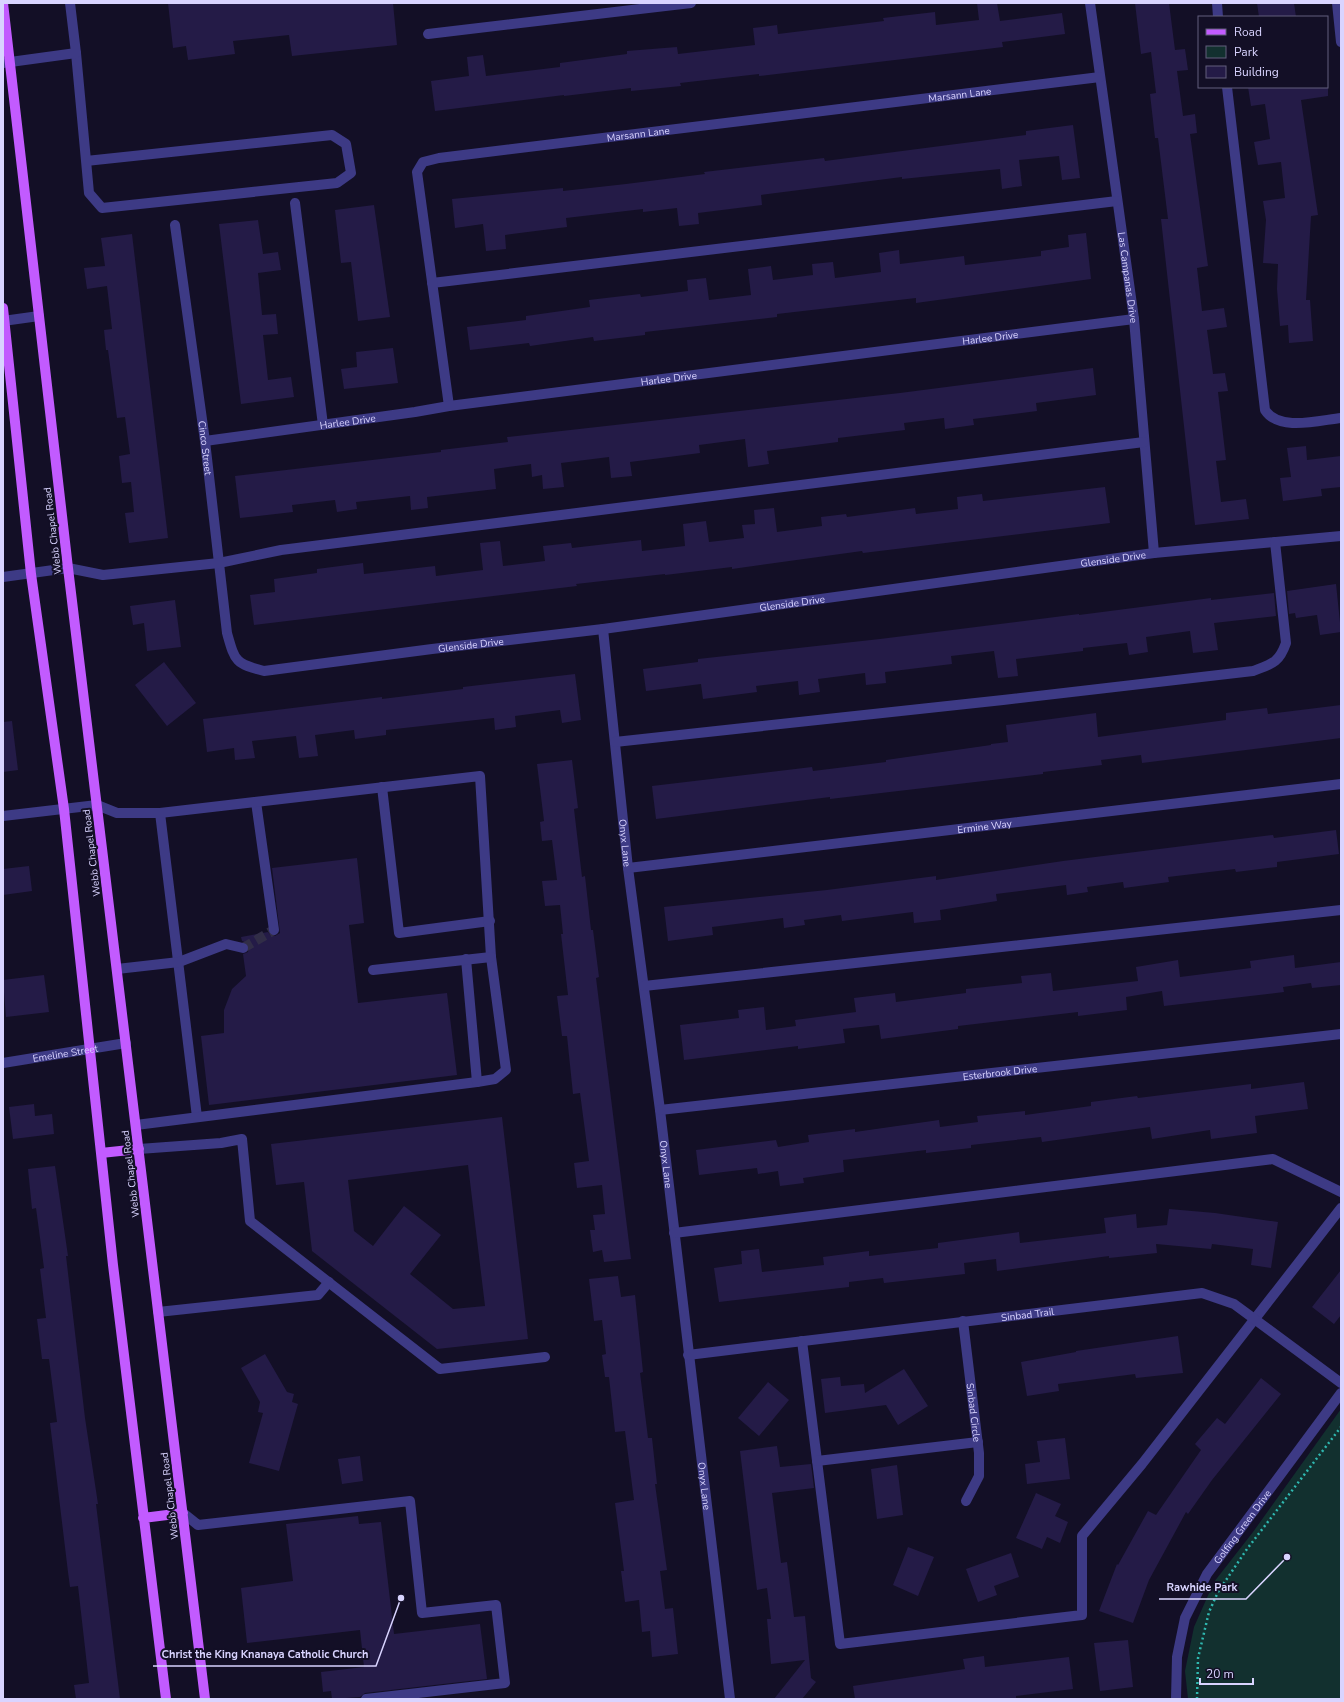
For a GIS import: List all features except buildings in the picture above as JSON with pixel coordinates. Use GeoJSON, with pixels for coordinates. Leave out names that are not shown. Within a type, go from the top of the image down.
{"type":"FeatureCollection","features":[{"type":"Feature","properties":{"kind":"main road","name":"Webb Chapel Road"},"geometry":{"type":"LineString","coordinates":[[3,3],[6,62],[39,316],[68,568],[205,1699]]}},
{"type":"Feature","properties":{"kind":"main road"},"geometry":{"type":"LineString","coordinates":[[3,308],[31,574],[64,809],[101,1153],[143,1518],[166,1699]]}},
{"type":"Feature","properties":{"kind":"main road"},"geometry":{"type":"LineString","coordinates":[[101,1153],[139,1149]]}},
{"type":"Feature","properties":{"kind":"main road"},"geometry":{"type":"LineString","coordinates":[[143,1518],[183,1512]]}},
{"type":"Feature","properties":{"kind":"street"},"geometry":{"type":"LineString","coordinates":[[70,3],[89,193],[102,208],[337,183],[351,173],[346,144],[332,135],[86,161]]}},
{"type":"Feature","properties":{"kind":"street"},"geometry":{"type":"LineString","coordinates":[[428,34],[691,3]]}},
{"type":"Feature","properties":{"kind":"street","name":"Las Campanas Drive"},"geometry":{"type":"LineString","coordinates":[[1090,3],[1134,320],[1154,553]]}},
{"type":"Feature","properties":{"kind":"street"},"geometry":{"type":"LineString","coordinates":[[1217,3],[1218,16]]}},
{"type":"Feature","properties":{"kind":"street"},"geometry":{"type":"LineString","coordinates":[[1337,3],[1341,42]]}},
{"type":"Feature","properties":{"kind":"street"},"geometry":{"type":"LineString","coordinates":[[6,62],[76,53]]}},
{"type":"Feature","properties":{"kind":"street","name":"Marsann Lane"},"geometry":{"type":"LineString","coordinates":[[449,406],[417,172],[423,162],[439,158],[1100,77]]}},
{"type":"Feature","properties":{"kind":"street"},"geometry":{"type":"LineString","coordinates":[[1227,88],[1265,410],[1272,418],[1284,422],[1341,418]]}},
{"type":"Feature","properties":{"kind":"street"},"geometry":{"type":"LineString","coordinates":[[432,283],[1117,201]]}},
{"type":"Feature","properties":{"kind":"street"},"geometry":{"type":"LineString","coordinates":[[295,203],[323,425]]}},
{"type":"Feature","properties":{"kind":"street","name":"Cinco Street"},"geometry":{"type":"LineString","coordinates":[[175,225],[205,441],[227,633],[234,657],[244,666]]}},
{"type":"Feature","properties":{"kind":"street"},"geometry":{"type":"LineString","coordinates":[[4,321],[39,316]]}},
{"type":"Feature","properties":{"kind":"street","name":"Harlee Drive"},"geometry":{"type":"LineString","coordinates":[[205,441],[449,406],[1134,320]]}},
{"type":"Feature","properties":{"kind":"street"},"geometry":{"type":"LineString","coordinates":[[3,577],[68,568],[103,575],[219,563],[282,550],[1144,442]]}},
{"type":"Feature","properties":{"kind":"street","name":"Glenside Drive"},"geometry":{"type":"LineString","coordinates":[[244,666],[264,671],[603,629],[1154,553],[1341,536]]}},
{"type":"Feature","properties":{"kind":"street"},"geometry":{"type":"LineString","coordinates":[[615,742],[1253,671],[1275,663],[1282,653],[1286,643],[1275,542]]}},
{"type":"Feature","properties":{"kind":"street","name":"Onyx Lane"},"geometry":{"type":"LineString","coordinates":[[603,629],[628,868],[660,1110],[730,1699]]}},
{"type":"Feature","properties":{"kind":"street"},"geometry":{"type":"LineString","coordinates":[[3,816],[97,805],[117,814],[160,813],[382,786],[480,776],[491,957],[506,1070],[495,1078],[477,1082],[136,1125]]}},
{"type":"Feature","properties":{"kind":"street","name":"Ermine Way"},"geometry":{"type":"LineString","coordinates":[[628,868],[1341,784]]}},
{"type":"Feature","properties":{"kind":"street"},"geometry":{"type":"LineString","coordinates":[[382,786],[399,933],[490,921]]}},
{"type":"Feature","properties":{"kind":"street"},"geometry":{"type":"LineString","coordinates":[[256,802],[274,930]]}},
{"type":"Feature","properties":{"kind":"street"},"geometry":{"type":"LineString","coordinates":[[160,813],[179,962],[196,1117]]}},
{"type":"Feature","properties":{"kind":"street"},"geometry":{"type":"LineString","coordinates":[[644,986],[1341,910]]}},
{"type":"Feature","properties":{"kind":"street"},"geometry":{"type":"LineString","coordinates":[[117,969],[179,962],[226,944],[242,948]]}},
{"type":"Feature","properties":{"kind":"street"},"geometry":{"type":"LineString","coordinates":[[373,970],[491,957]]}},
{"type":"Feature","properties":{"kind":"street"},"geometry":{"type":"LineString","coordinates":[[466,959],[477,1082]]}},
{"type":"Feature","properties":{"kind":"street","name":"Esterbrook Drive"},"geometry":{"type":"LineString","coordinates":[[660,1110],[1341,1034]]}},
{"type":"Feature","properties":{"kind":"street","name":"Emeline Street"},"geometry":{"type":"LineString","coordinates":[[3,1063],[90,1047],[126,1043]]}},
{"type":"Feature","properties":{"kind":"street"},"geometry":{"type":"LineString","coordinates":[[139,1149],[242,1139],[250,1221],[440,1369],[545,1357]]}},
{"type":"Feature","properties":{"kind":"street"},"geometry":{"type":"LineString","coordinates":[[674,1233],[1273,1159],[1341,1192]]}},
{"type":"Feature","properties":{"kind":"street"},"geometry":{"type":"LineString","coordinates":[[802,1341],[840,1644],[1082,1616],[1082,1536],[1142,1464],[1341,1208]]}},
{"type":"Feature","properties":{"kind":"street"},"geometry":{"type":"LineString","coordinates":[[158,1312],[318,1294],[329,1282]]}},
{"type":"Feature","properties":{"kind":"street","name":"Sinbad Trail"},"geometry":{"type":"LineString","coordinates":[[688,1355],[1202,1293],[1234,1304],[1341,1383]]}},
{"type":"Feature","properties":{"kind":"street","name":"Sinbad Circle"},"geometry":{"type":"LineString","coordinates":[[963,1321],[978,1442],[979,1476],[966,1501]]}},
{"type":"Feature","properties":{"kind":"street","name":"Golfing Green Drive"},"geometry":{"type":"LineString","coordinates":[[1176,1699],[1177,1657],[1185,1618],[1207,1574],[1341,1393]]}},
{"type":"Feature","properties":{"kind":"street"},"geometry":{"type":"LineString","coordinates":[[817,1460],[978,1442]]}},
{"type":"Feature","properties":{"kind":"street"},"geometry":{"type":"LineString","coordinates":[[183,1512],[198,1525],[410,1501],[422,1613],[496,1605],[505,1683],[366,1699]]}},
{"type":"Feature","properties":{"kind":"path"},"geometry":{"type":"LineString","coordinates":[[1197,1699],[1198,1658],[1209,1612],[1218,1592],[1247,1549],[1341,1427]]}},
{"type":"Feature","properties":{"kind":"green space"},"geometry":{"type":"Polygon","coordinates":[[[1341,1409],[1341,1699],[1188,1699],[1185,1671],[1194,1627],[1214,1582],[1253,1532],[1341,1409]]]}},
{"type":"Feature","properties":{"kind":"tunnel"},"geometry":{"type":"LineString","coordinates":[[243,948],[274,930]]}},
{"type":"Feature","properties":{"kind":"place","name":"Rawhide Park"},"geometry":{"type":"Point","coordinates":[1287,1557]}},
{"type":"Feature","properties":{"kind":"place","name":"Christ the King Knanaya Catholic Church"},"geometry":{"type":"Point","coordinates":[401,1598]}}]}
